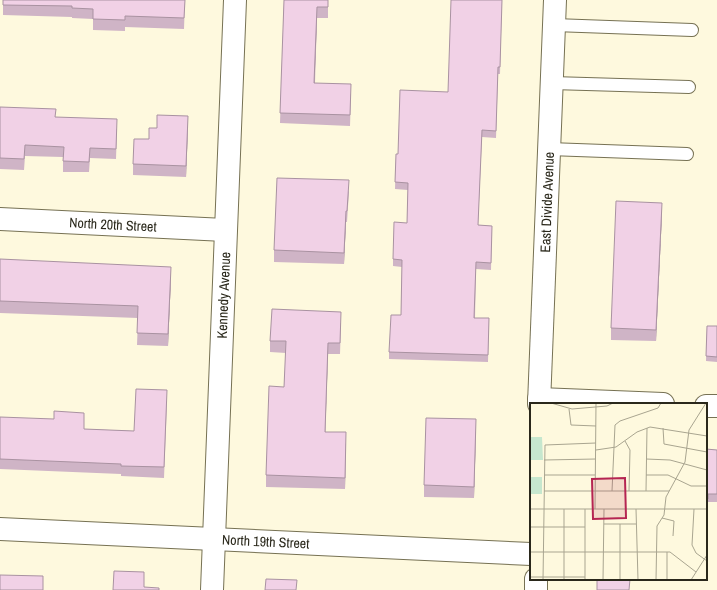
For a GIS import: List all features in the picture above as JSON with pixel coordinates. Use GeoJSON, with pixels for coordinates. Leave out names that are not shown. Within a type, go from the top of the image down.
{"type":"FeatureCollection","features":[{"type":"Feature","properties":{"kind":"street","name":"Kennedy Avenue"},"geometry":{"type":"LineString","coordinates":[[212,590],[235,0]]}},
{"type":"Feature","properties":{"kind":"street","name":"East Divide Avenue"},"geometry":{"type":"LineString","coordinates":[[539,402],[555,0]]}},
{"type":"Feature","properties":{"kind":"street","name":"North 20th Street"},"geometry":{"type":"LineString","coordinates":[[0,219],[225,230]]}},
{"type":"Feature","properties":{"kind":"street"},"geometry":{"type":"LineString","coordinates":[[539,402],[601,403]]}},
{"type":"Feature","properties":{"kind":"street","name":"North 19th Street"},"geometry":{"type":"LineString","coordinates":[[0,529],[530,554]]}},
{"type":"Feature","properties":{"kind":"lane"},"geometry":{"type":"LineString","coordinates":[[554,25],[692,30]]}},
{"type":"Feature","properties":{"kind":"lane"},"geometry":{"type":"LineString","coordinates":[[552,83],[689,87]]}},
{"type":"Feature","properties":{"kind":"lane"},"geometry":{"type":"LineString","coordinates":[[549,149],[687,154]]}},
{"type":"Feature","properties":{"kind":"building"},"geometry":{"type":"Polygon","coordinates":[[[3,0],[185,0],[184,18],[125,16],[125,20],[93,19],[93,9],[72,8],[72,6],[3,5],[3,0]]]}},
{"type":"Feature","properties":{"kind":"building"},"geometry":{"type":"Polygon","coordinates":[[[284,0],[328,0],[328,7],[317,7],[314,83],[351,84],[350,115],[280,113],[284,0]]]}},
{"type":"Feature","properties":{"kind":"building"},"geometry":{"type":"Polygon","coordinates":[[[451,0],[502,0],[496,131],[482,130],[478,225],[492,226],[491,263],[476,262],[474,318],[489,318],[488,355],[389,352],[391,315],[401,315],[402,260],[393,259],[394,222],[407,223],[408,183],[395,182],[396,154],[398,154],[400,90],[448,92],[451,0]]]}},
{"type":"Feature","properties":{"kind":"building"},"geometry":{"type":"Polygon","coordinates":[[[0,107],[56,109],[55,117],[117,119],[116,149],[90,148],[89,162],[63,161],[64,147],[25,145],[24,159],[0,158],[0,107]]]}},
{"type":"Feature","properties":{"kind":"building"},"geometry":{"type":"Polygon","coordinates":[[[157,115],[188,116],[186,166],[133,164],[134,139],[149,139],[149,128],[157,128],[157,115]]]}},
{"type":"Feature","properties":{"kind":"building"},"geometry":{"type":"Polygon","coordinates":[[[277,178],[349,180],[344,253],[274,250],[277,178]]]}},
{"type":"Feature","properties":{"kind":"building"},"geometry":{"type":"Polygon","coordinates":[[[616,201],[662,203],[656,330],[611,328],[616,201]]]}},
{"type":"Feature","properties":{"kind":"building"},"geometry":{"type":"Polygon","coordinates":[[[0,259],[171,267],[168,334],[137,333],[138,306],[0,301],[0,259]]]}},
{"type":"Feature","properties":{"kind":"building"},"geometry":{"type":"Polygon","coordinates":[[[272,309],[341,312],[340,343],[328,343],[325,432],[346,432],[345,478],[266,475],[269,386],[284,387],[286,341],[270,341],[272,309]]]}},
{"type":"Feature","properties":{"kind":"building"},"geometry":{"type":"Polygon","coordinates":[[[707,326],[717,326],[717,357],[706,356],[707,326]]]}},
{"type":"Feature","properties":{"kind":"building"},"geometry":{"type":"Polygon","coordinates":[[[136,389],[167,390],[164,467],[0,459],[0,417],[54,419],[54,411],[84,413],[84,429],[134,431],[136,389]]]}},
{"type":"Feature","properties":{"kind":"building"},"geometry":{"type":"Polygon","coordinates":[[[426,418],[476,419],[474,487],[424,485],[426,418]]]}},
{"type":"Feature","properties":{"kind":"building"},"geometry":{"type":"Polygon","coordinates":[[[707,449],[717,450],[717,494],[708,494],[708,499],[707,449]]]}},
{"type":"Feature","properties":{"kind":"building"},"geometry":{"type":"Polygon","coordinates":[[[114,571],[144,572],[144,587],[159,588],[159,590],[113,590],[114,571]]]}},
{"type":"Feature","properties":{"kind":"building"},"geometry":{"type":"Polygon","coordinates":[[[0,575],[43,576],[43,590],[0,590],[0,575]]]}},
{"type":"Feature","properties":{"kind":"building"},"geometry":{"type":"Polygon","coordinates":[[[266,579],[297,580],[296,590],[265,590],[266,579]]]}},
{"type":"Feature","properties":{"kind":"building"},"geometry":{"type":"Polygon","coordinates":[[[597,580],[630,580],[629,590],[597,590],[597,580]]]}}]}
